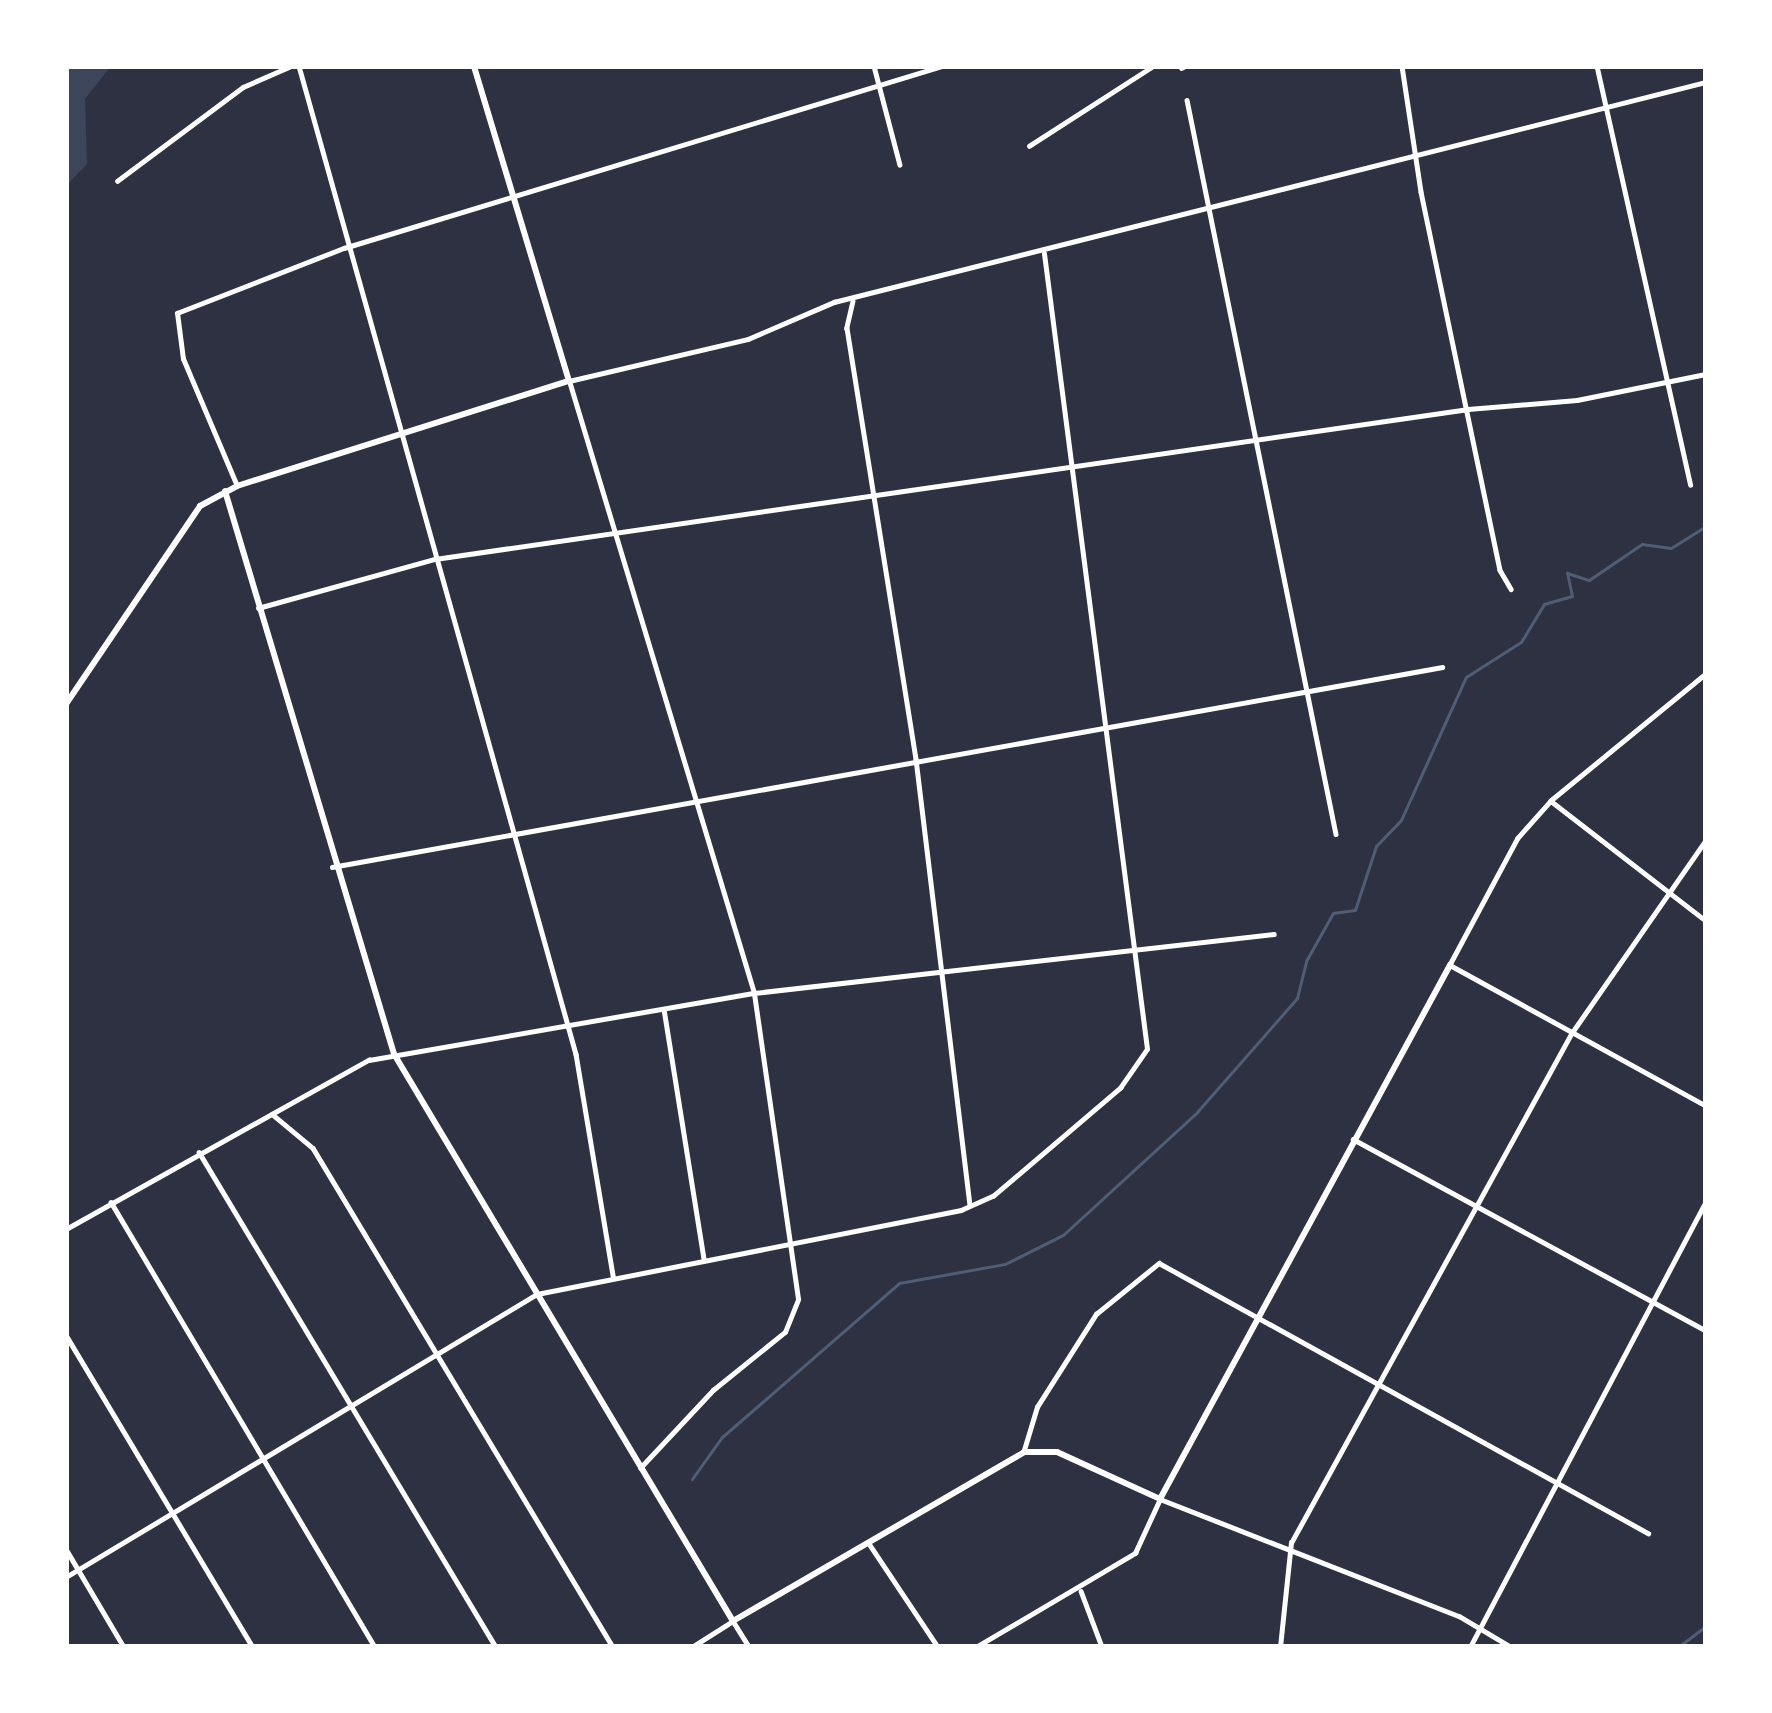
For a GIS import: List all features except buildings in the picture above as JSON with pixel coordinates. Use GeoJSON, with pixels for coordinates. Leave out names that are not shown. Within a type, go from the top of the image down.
{"type":"FeatureCollection","features":[{"type":"Feature","properties":{"kind":"street"},"geometry":{"type":"LineString","coordinates":[[117,181],[243,87],[295,66],[568,1026],[613,1276]]}},
{"type":"Feature","properties":{"kind":"street"},"geometry":{"type":"LineString","coordinates":[[474,66],[699,798],[754,993],[793,1240],[794,1319],[640,1468]]}},
{"type":"Feature","properties":{"kind":"street"},"geometry":{"type":"LineString","coordinates":[[874,66],[900,165]]}},
{"type":"Feature","properties":{"kind":"street"},"geometry":{"type":"LineString","coordinates":[[237,486],[183,359],[177,313],[344,248],[942,66]]}},
{"type":"Feature","properties":{"kind":"street"},"geometry":{"type":"LineString","coordinates":[[1030,146],[1153,66]]}},
{"type":"Feature","properties":{"kind":"street"},"geometry":{"type":"LineString","coordinates":[[1402,66],[1500,570],[1511,589]]}},
{"type":"Feature","properties":{"kind":"street"},"geometry":{"type":"LineString","coordinates":[[1597,66],[1691,484]]}},
{"type":"Feature","properties":{"kind":"street"},"geometry":{"type":"LineString","coordinates":[[66,704],[178,535],[225,491],[237,486],[568,380],[748,339],[854,301],[1044,254],[1212,204],[1417,158],[1706,82]]}},
{"type":"Feature","properties":{"kind":"street"},"geometry":{"type":"LineString","coordinates":[[1187,100],[1212,204],[1336,834]]}},
{"type":"Feature","properties":{"kind":"street"},"geometry":{"type":"LineString","coordinates":[[66,1576],[537,1294],[970,1205],[1046,1154],[1120,1088],[1147,1049],[1067,468],[1044,254]]}},
{"type":"Feature","properties":{"kind":"street"},"geometry":{"type":"LineString","coordinates":[[854,301],[847,328],[916,759],[970,1205]]}},
{"type":"Feature","properties":{"kind":"street"},"geometry":{"type":"LineString","coordinates":[[258,608],[435,559],[1706,374]]}},
{"type":"Feature","properties":{"kind":"street"},"geometry":{"type":"LineString","coordinates":[[225,491],[332,867],[394,1054],[749,1647]]}},
{"type":"Feature","properties":{"kind":"street"},"geometry":{"type":"LineString","coordinates":[[332,867],[515,830],[1442,667]]}},
{"type":"Feature","properties":{"kind":"street"},"geometry":{"type":"LineString","coordinates":[[976,1647],[1135,1553],[1255,1315],[1518,838],[1551,801],[1706,674]]}},
{"type":"Feature","properties":{"kind":"street"},"geometry":{"type":"LineString","coordinates":[[1551,801],[1706,921]]}},
{"type":"Feature","properties":{"kind":"street"},"geometry":{"type":"LineString","coordinates":[[1280,1647],[1288,1554],[1571,1034],[1706,840]]}},
{"type":"Feature","properties":{"kind":"street"},"geometry":{"type":"LineString","coordinates":[[66,1229],[369,1060],[754,993],[1274,934]]}},
{"type":"Feature","properties":{"kind":"street"},"geometry":{"type":"LineString","coordinates":[[1450,964],[1706,1106]]}},
{"type":"Feature","properties":{"kind":"street"},"geometry":{"type":"LineString","coordinates":[[663,1007],[704,1258]]}},
{"type":"Feature","properties":{"kind":"street"},"geometry":{"type":"LineString","coordinates":[[272,1114],[313,1148],[613,1647]]}},
{"type":"Feature","properties":{"kind":"street"},"geometry":{"type":"LineString","coordinates":[[1353,1139],[1706,1331]]}},
{"type":"Feature","properties":{"kind":"street"},"geometry":{"type":"LineString","coordinates":[[199,1152],[496,1647]]}},
{"type":"Feature","properties":{"kind":"street"},"geometry":{"type":"LineString","coordinates":[[1469,1647],[1706,1201]]}},
{"type":"Feature","properties":{"kind":"street"},"geometry":{"type":"LineString","coordinates":[[112,1202],[375,1647]]}},
{"type":"Feature","properties":{"kind":"street"},"geometry":{"type":"LineString","coordinates":[[1024,1451],[1036,1406],[1096,1315],[1159,1263],[1648,1533]]}},
{"type":"Feature","properties":{"kind":"street"},"geometry":{"type":"LineString","coordinates":[[66,1335],[253,1647]]}},
{"type":"Feature","properties":{"kind":"street"},"geometry":{"type":"LineString","coordinates":[[692,1647],[1024,1451],[1058,1452],[1288,1554],[1459,1616],[1475,1630],[1511,1647]]}},
{"type":"Feature","properties":{"kind":"street"},"geometry":{"type":"LineString","coordinates":[[870,1545],[938,1647]]}},
{"type":"Feature","properties":{"kind":"street"},"geometry":{"type":"LineString","coordinates":[[66,1549],[124,1647]]}},
{"type":"Feature","properties":{"kind":"street"},"geometry":{"type":"LineString","coordinates":[[1080,1588],[1102,1647]]}},
{"type":"Feature","properties":{"kind":"shaded area"},"geometry":{"type":"Polygon","coordinates":[[[66,66],[111,66],[85,99],[87,164],[66,186],[66,66]]]}},
{"type":"Feature","properties":{"kind":"waterway"},"geometry":{"type":"LineString","coordinates":[[692,1479],[722,1437],[899,1283],[1005,1264],[1063,1235],[1197,1112],[1297,998],[1306,961],[1333,913],[1355,910],[1376,846],[1401,820],[1466,677],[1521,642],[1544,604],[1572,596],[1567,573],[1589,580],[1642,544],[1671,548],[1706,526]]}},
{"type":"Feature","properties":{"kind":"waterway"},"geometry":{"type":"LineString","coordinates":[[1678,1647],[1706,1626]]}}]}
